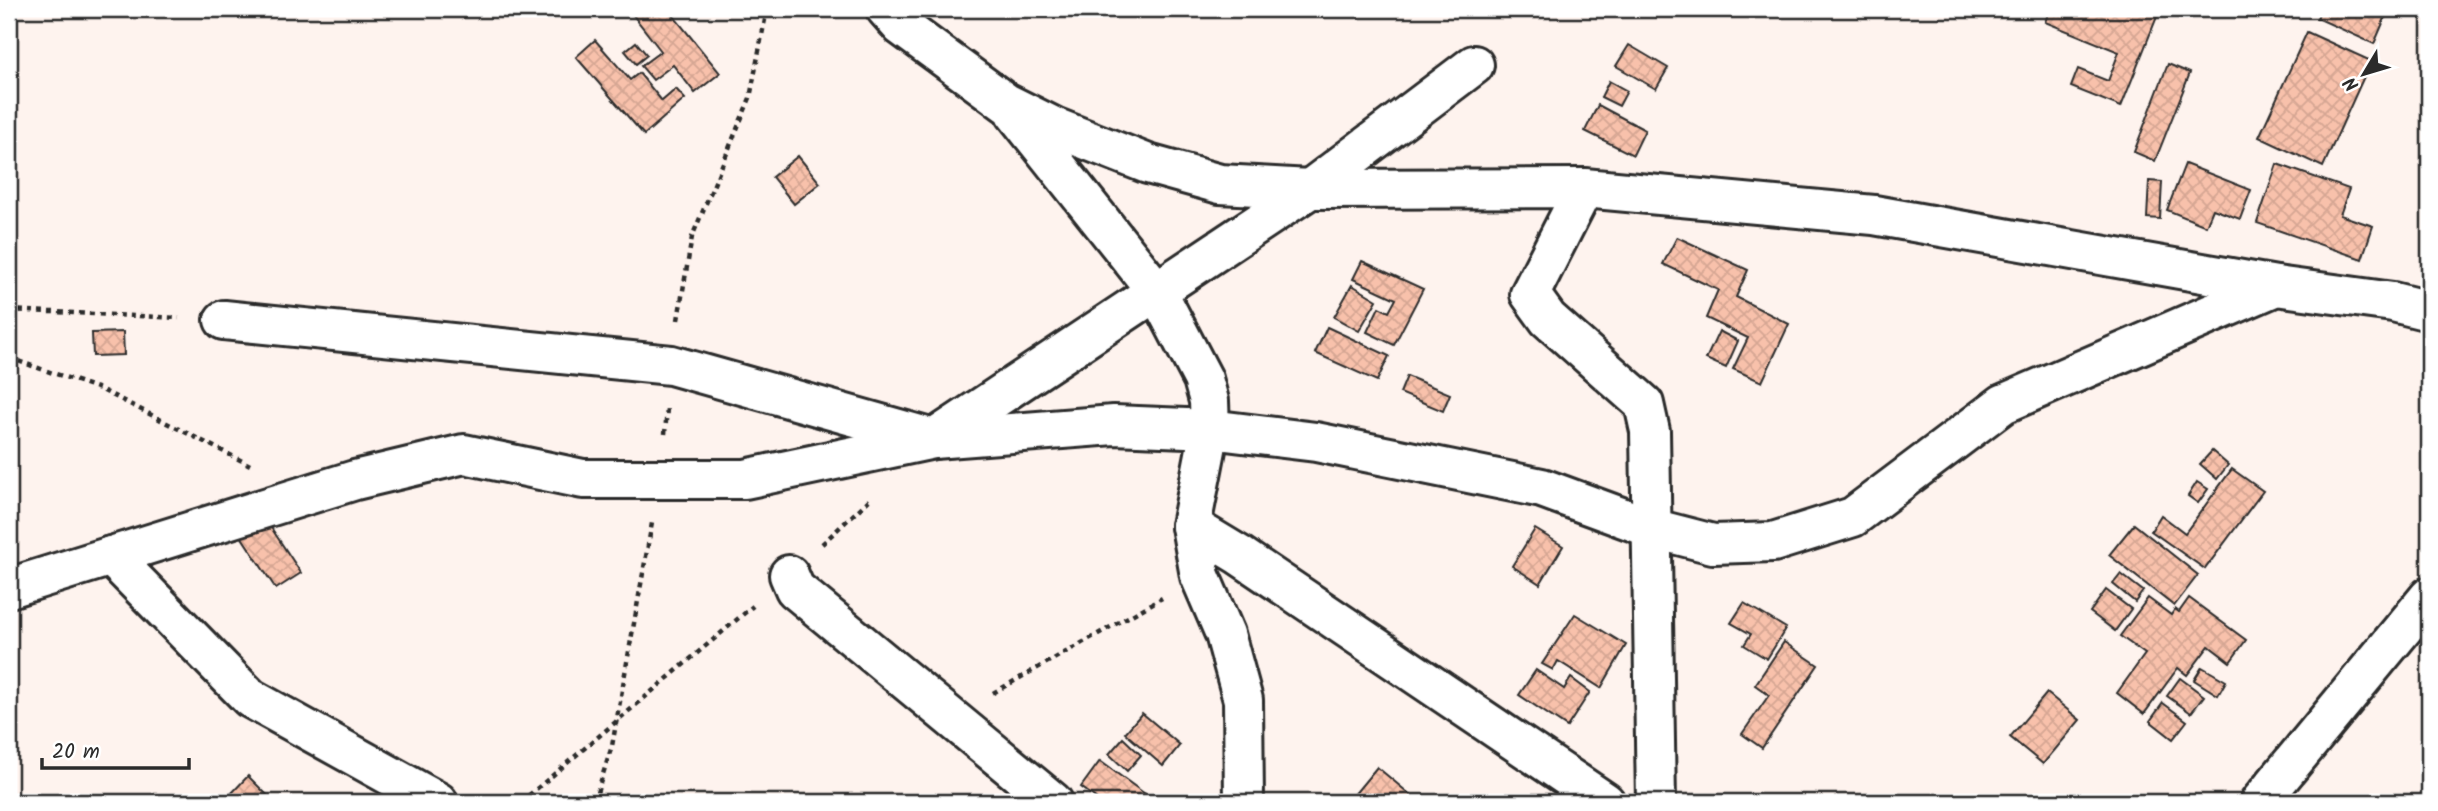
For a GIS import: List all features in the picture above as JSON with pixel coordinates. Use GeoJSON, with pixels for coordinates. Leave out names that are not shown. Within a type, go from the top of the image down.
{"type":"FeatureCollection","features":[{"type":"Feature","properties":{"kind":"street"},"geometry":{"type":"LineString","coordinates":[[886,9],[901,26],[1006,103],[1054,127],[1148,164],[1220,184],[1310,189],[1584,188],[1874,215],[2276,286],[2393,302],[2429,311]]}},
{"type":"Feature","properties":{"kind":"street"},"geometry":{"type":"LineString","coordinates":[[224,320],[671,365],[934,439],[1158,293],[1310,189],[1474,65]]}},
{"type":"Feature","properties":{"kind":"street"},"geometry":{"type":"LineString","coordinates":[[1006,103],[1158,293],[1203,379],[1209,401],[1210,429],[1191,526],[1200,576],[1225,634],[1243,700],[1244,802]]}},
{"type":"Feature","properties":{"kind":"street"},"geometry":{"type":"LineString","coordinates":[[1584,188],[1530,293],[1548,319],[1644,404],[1650,431],[1656,802]]}},
{"type":"Feature","properties":{"kind":"street"},"geometry":{"type":"LineString","coordinates":[[9,588],[355,481],[464,454],[583,479],[745,479],[934,439],[1114,425],[1210,429],[1316,442],[1542,488],[1651,528],[1713,544],[1773,542],[1853,517],[2003,404],[2276,286]]}},
{"type":"Feature","properties":{"kind":"street"},"geometry":{"type":"LineString","coordinates":[[1191,526],[1239,555],[1605,802]]}},
{"type":"Feature","properties":{"kind":"street"},"geometry":{"type":"LineString","coordinates":[[111,556],[250,698],[438,802]]}},
{"type":"Feature","properties":{"kind":"street"},"geometry":{"type":"LineString","coordinates":[[789,575],[795,589],[1053,802]]}},
{"type":"Feature","properties":{"kind":"street"},"geometry":{"type":"LineString","coordinates":[[2260,802],[2429,597]]}},
{"type":"Feature","properties":{"kind":"path"},"geometry":{"type":"LineString","coordinates":[[9,310],[224,320]]}},
{"type":"Feature","properties":{"kind":"path"},"geometry":{"type":"LineString","coordinates":[[9,358],[100,388],[251,466],[264,467]]}},
{"type":"Feature","properties":{"kind":"path"},"geometry":{"type":"LineString","coordinates":[[521,802],[789,575],[876,493]]}},
{"type":"Feature","properties":{"kind":"path"},"geometry":{"type":"LineString","coordinates":[[949,718],[1200,576]]}},
{"type":"Feature","properties":{"kind":"building"},"geometry":{"type":"Polygon","coordinates":[[[618,9],[668,9],[720,73],[695,93],[673,65],[653,80],[641,66],[661,51],[629,10],[623,15],[618,9]]]}},
{"type":"Feature","properties":{"kind":"building"},"geometry":{"type":"Polygon","coordinates":[[[2050,9],[2160,9],[2121,107],[2071,87],[2078,69],[2108,81],[2119,52],[2045,22],[2050,9]]]}},
{"type":"Feature","properties":{"kind":"building"},"geometry":{"type":"Polygon","coordinates":[[[2321,9],[2389,9],[2374,44],[2317,18],[2321,9]]]}},
{"type":"Feature","properties":{"kind":"building"},"geometry":{"type":"Polygon","coordinates":[[[2307,32],[2371,61],[2323,167],[2259,137],[2307,32]]]}},
{"type":"Feature","properties":{"kind":"building"},"geometry":{"type":"Polygon","coordinates":[[[595,40],[630,80],[639,73],[662,101],[676,89],[685,99],[644,135],[576,57],[595,40]]]}},
{"type":"Feature","properties":{"kind":"building"},"geometry":{"type":"Polygon","coordinates":[[[636,42],[647,55],[636,64],[625,51],[636,42]]]}},
{"type":"Feature","properties":{"kind":"building"},"geometry":{"type":"Polygon","coordinates":[[[1629,45],[1668,68],[1656,89],[1616,66],[1629,45]]]}},
{"type":"Feature","properties":{"kind":"building"},"geometry":{"type":"Polygon","coordinates":[[[2168,64],[2190,73],[2155,161],[2134,152],[2168,64]]]}},
{"type":"Feature","properties":{"kind":"building"},"geometry":{"type":"Polygon","coordinates":[[[1609,81],[1627,91],[1619,106],[1601,97],[1609,81]]]}},
{"type":"Feature","properties":{"kind":"building"},"geometry":{"type":"Polygon","coordinates":[[[1598,105],[1645,130],[1633,155],[1585,131],[1598,105]]]}},
{"type":"Feature","properties":{"kind":"building"},"geometry":{"type":"Polygon","coordinates":[[[798,156],[820,183],[794,204],[772,177],[798,156]]]}},
{"type":"Feature","properties":{"kind":"building"},"geometry":{"type":"Polygon","coordinates":[[[2185,164],[2251,190],[2240,219],[2213,209],[2206,226],[2167,210],[2185,164]]]}},
{"type":"Feature","properties":{"kind":"building"},"geometry":{"type":"Polygon","coordinates":[[[2277,164],[2349,189],[2340,215],[2373,226],[2362,259],[2257,223],[2277,164]]]}},
{"type":"Feature","properties":{"kind":"building"},"geometry":{"type":"Polygon","coordinates":[[[2149,181],[2162,182],[2160,219],[2147,218],[2149,181]]]}},
{"type":"Feature","properties":{"kind":"building"},"geometry":{"type":"Polygon","coordinates":[[[1677,237],[1748,270],[1736,297],[1789,324],[1762,382],[1733,369],[1748,338],[1706,318],[1718,290],[1663,264],[1677,237]]]}},
{"type":"Feature","properties":{"kind":"building"},"geometry":{"type":"Polygon","coordinates":[[[1362,261],[1423,289],[1394,345],[1367,332],[1379,307],[1389,312],[1396,299],[1353,279],[1362,261]]]}},
{"type":"Feature","properties":{"kind":"building"},"geometry":{"type":"Polygon","coordinates":[[[1352,285],[1377,300],[1359,331],[1334,317],[1352,285]]]}},
{"type":"Feature","properties":{"kind":"building"},"geometry":{"type":"Polygon","coordinates":[[[1327,327],[1389,356],[1377,381],[1315,353],[1327,327]]]}},
{"type":"Feature","properties":{"kind":"building"},"geometry":{"type":"Polygon","coordinates":[[[1719,331],[1738,341],[1726,368],[1706,359],[1719,331]]]}},
{"type":"Feature","properties":{"kind":"building"},"geometry":{"type":"Polygon","coordinates":[[[123,332],[124,355],[93,356],[92,333],[123,332]]]}},
{"type":"Feature","properties":{"kind":"building"},"geometry":{"type":"Polygon","coordinates":[[[1407,376],[1450,394],[1443,411],[1400,393],[1407,376]]]}},
{"type":"Feature","properties":{"kind":"building"},"geometry":{"type":"Polygon","coordinates":[[[2212,451],[2228,465],[2217,479],[2200,464],[2212,451]]]}},
{"type":"Feature","properties":{"kind":"building"},"geometry":{"type":"Polygon","coordinates":[[[2232,469],[2263,491],[2205,569],[2151,531],[2161,515],[2185,533],[2232,469]]]}},
{"type":"Feature","properties":{"kind":"building"},"geometry":{"type":"Polygon","coordinates":[[[2197,482],[2208,489],[2198,503],[2188,496],[2197,482]]]}},
{"type":"Feature","properties":{"kind":"building"},"geometry":{"type":"Polygon","coordinates":[[[266,520],[301,573],[276,589],[241,536],[266,520]]]}},
{"type":"Feature","properties":{"kind":"building"},"geometry":{"type":"Polygon","coordinates":[[[2134,524],[2198,575],[2174,606],[2109,555],[2134,524]]]}},
{"type":"Feature","properties":{"kind":"building"},"geometry":{"type":"Polygon","coordinates":[[[1535,529],[1563,546],[1540,584],[1512,566],[1535,529]]]}},
{"type":"Feature","properties":{"kind":"building"},"geometry":{"type":"Polygon","coordinates":[[[2121,574],[2143,591],[2135,602],[2113,584],[2121,574]]]}},
{"type":"Feature","properties":{"kind":"building"},"geometry":{"type":"Polygon","coordinates":[[[2106,590],[2131,609],[2115,631],[2090,612],[2106,590]]]}},
{"type":"Feature","properties":{"kind":"building"},"geometry":{"type":"Polygon","coordinates":[[[2148,598],[2171,615],[2175,609],[2179,612],[2189,598],[2246,640],[2230,662],[2209,646],[2187,675],[2178,668],[2144,714],[2117,693],[2145,654],[2120,636],[2148,598]]]}},
{"type":"Feature","properties":{"kind":"building"},"geometry":{"type":"Polygon","coordinates":[[[1744,603],[1786,628],[1767,659],[1744,645],[1751,634],[1731,623],[1744,603]]]}},
{"type":"Feature","properties":{"kind":"building"},"geometry":{"type":"Polygon","coordinates":[[[1575,614],[1626,645],[1601,688],[1558,661],[1553,670],[1542,664],[1575,614]]]}},
{"type":"Feature","properties":{"kind":"building"},"geometry":{"type":"Polygon","coordinates":[[[1784,642],[1818,665],[1762,748],[1742,734],[1769,695],[1755,685],[1784,642]]]}},
{"type":"Feature","properties":{"kind":"building"},"geometry":{"type":"Polygon","coordinates":[[[2202,667],[2226,681],[2218,695],[2194,680],[2202,667]]]}},
{"type":"Feature","properties":{"kind":"building"},"geometry":{"type":"Polygon","coordinates":[[[1536,670],[1564,689],[1571,678],[1590,692],[1567,727],[1519,695],[1536,670]]]}},
{"type":"Feature","properties":{"kind":"building"},"geometry":{"type":"Polygon","coordinates":[[[2180,678],[2204,696],[2191,713],[2167,696],[2180,678]]]}},
{"type":"Feature","properties":{"kind":"building"},"geometry":{"type":"Polygon","coordinates":[[[2047,693],[2080,720],[2043,764],[2010,737],[2047,693]]]}},
{"type":"Feature","properties":{"kind":"building"},"geometry":{"type":"Polygon","coordinates":[[[2163,703],[2187,721],[2173,739],[2150,721],[2163,703]]]}},
{"type":"Feature","properties":{"kind":"building"},"geometry":{"type":"Polygon","coordinates":[[[1142,713],[1180,745],[1163,766],[1125,733],[1142,713]]]}},
{"type":"Feature","properties":{"kind":"building"},"geometry":{"type":"Polygon","coordinates":[[[1123,738],[1141,755],[1127,771],[1109,754],[1123,738]]]}},
{"type":"Feature","properties":{"kind":"building"},"geometry":{"type":"Polygon","coordinates":[[[1100,761],[1145,794],[1139,802],[1101,802],[1081,787],[1100,761]]]}},
{"type":"Feature","properties":{"kind":"building"},"geometry":{"type":"Polygon","coordinates":[[[1377,767],[1419,802],[1348,802],[1377,767]]]}},
{"type":"Feature","properties":{"kind":"building"},"geometry":{"type":"Polygon","coordinates":[[[248,776],[270,798],[265,802],[237,802],[230,795],[248,776]]]}},
{"type":"Feature","properties":{"kind":"building"},"geometry":{"type":"Polygon","coordinates":[[[2316,794],[2329,802],[2310,802],[2316,794]]]}}]}
